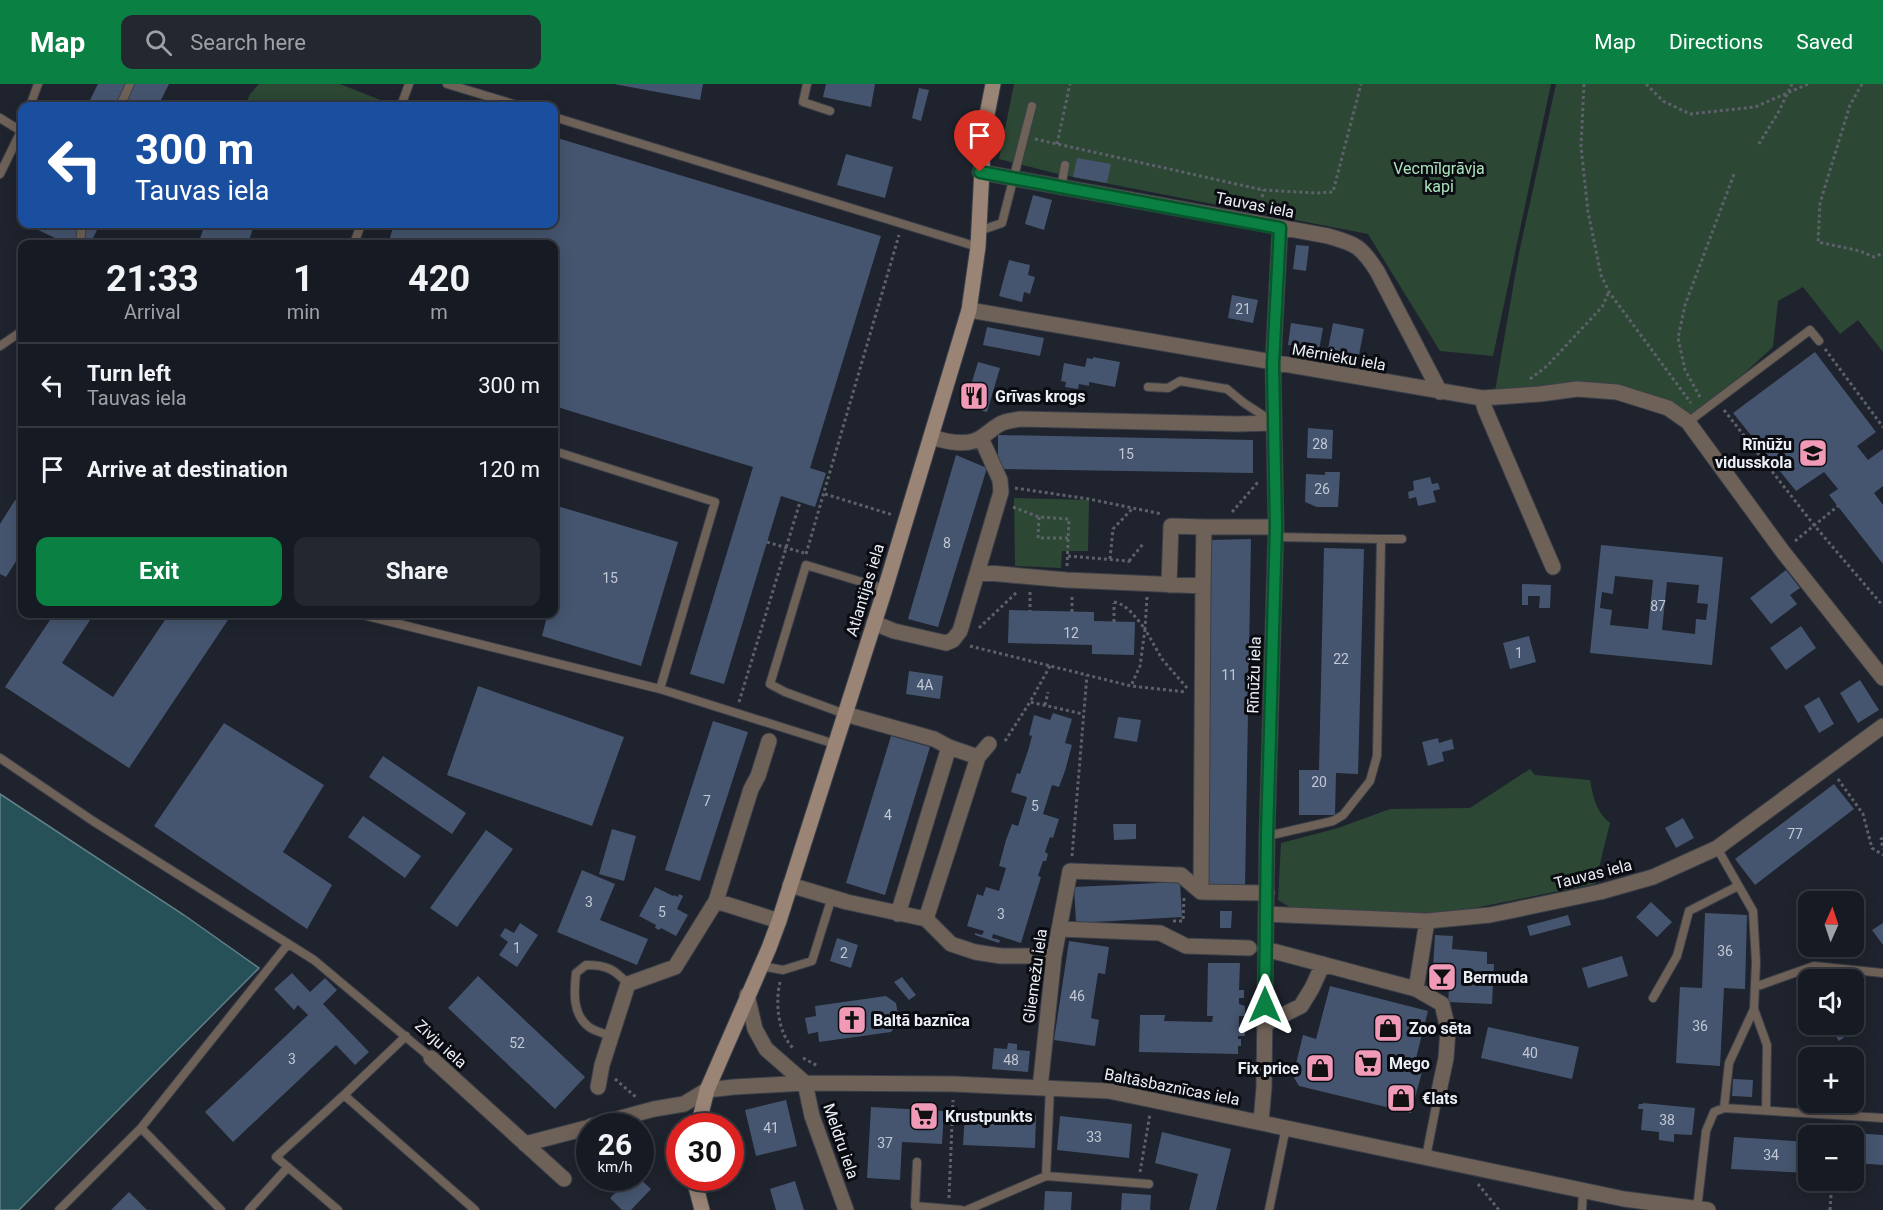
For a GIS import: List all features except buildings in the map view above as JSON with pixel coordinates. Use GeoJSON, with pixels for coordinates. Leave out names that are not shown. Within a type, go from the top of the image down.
{"type":"FeatureCollection","features":[{"type":"Feature","properties":{"kind":"main road","name":"Atlantijas iela"},"geometry":{"type":"LineString","coordinates":[[707,1090],[779,921],[885,588],[969,310],[978,247],[980,172],[984,130],[993,84]]}},
{"type":"Feature","properties":{"kind":"main road"},"geometry":{"type":"LineString","coordinates":[[701,1113],[707,1090]]}},
{"type":"Feature","properties":{"kind":"main road"},"geometry":{"type":"LineString","coordinates":[[697,1191],[702,1210]]}},
{"type":"Feature","properties":{"kind":"street","name":"Tauvas iela"},"geometry":{"type":"LineString","coordinates":[[980,172],[1328,236],[1353,243],[1366,253],[1401,314],[1440,392]]}},
{"type":"Feature","properties":{"kind":"street","name":"Rīnūžu iela"},"geometry":{"type":"LineString","coordinates":[[1261,1122],[1276,532],[1273,364],[1280,228]]}},
{"type":"Feature","properties":{"kind":"street","name":"Mērnieku iela"},"geometry":{"type":"LineString","coordinates":[[969,310],[1273,364],[1482,398],[1577,390],[1617,392],[1693,418],[1784,552],[1883,678]]}},
{"type":"Feature","properties":{"kind":"street"},"geometry":{"type":"LineString","coordinates":[[1482,398],[1553,567]]}},
{"type":"Feature","properties":{"kind":"street"},"geometry":{"type":"LineString","coordinates":[[931,437],[951,443],[981,438],[993,427],[1005,421],[1021,419],[1274,423]]}},
{"type":"Feature","properties":{"kind":"street"},"geometry":{"type":"LineString","coordinates":[[874,623],[894,631],[946,643],[953,640],[960,631],[1000,495],[981,438]]}},
{"type":"Feature","properties":{"kind":"street"},"geometry":{"type":"LineString","coordinates":[[1169,585],[1171,526],[1276,532]]}},
{"type":"Feature","properties":{"kind":"street"},"geometry":{"type":"LineString","coordinates":[[1201,892],[1204,527]]}},
{"type":"Feature","properties":{"kind":"street"},"geometry":{"type":"LineString","coordinates":[[978,572],[1070,583],[1121,582],[1203,586]]}},
{"type":"Feature","properties":{"kind":"street"},"geometry":{"type":"LineString","coordinates":[[845,714],[934,739],[978,757]]}},
{"type":"Feature","properties":{"kind":"street","name":"Tauvas iela"},"geometry":{"type":"LineString","coordinates":[[1266,914],[1427,921],[1490,915],[1600,892],[1653,877],[1717,848],[1883,726]]}},
{"type":"Feature","properties":{"kind":"street"},"geometry":{"type":"LineString","coordinates":[[598,1087],[610,1036],[628,984],[675,967],[716,901],[751,789],[758,776],[769,741]]}},
{"type":"Feature","properties":{"kind":"street"},"geometry":{"type":"LineString","coordinates":[[926,919],[978,757],[989,744]]}},
{"type":"Feature","properties":{"kind":"street"},"geometry":{"type":"LineString","coordinates":[[898,914],[949,747]]}},
{"type":"Feature","properties":{"kind":"street"},"geometry":{"type":"LineString","coordinates":[[1070,871],[1181,875],[1201,892],[1266,893]]}},
{"type":"Feature","properties":{"kind":"street","name":"Gliemežu iela"},"geometry":{"type":"LineString","coordinates":[[1045,1088],[1054,956],[1070,871]]}},
{"type":"Feature","properties":{"kind":"street"},"geometry":{"type":"LineString","coordinates":[[790,885],[898,914],[926,919],[951,944],[975,952],[1001,956],[1054,956]]}},
{"type":"Feature","properties":{"kind":"street"},"geometry":{"type":"LineString","coordinates":[[716,901],[779,921]]}},
{"type":"Feature","properties":{"kind":"street"},"geometry":{"type":"LineString","coordinates":[[1416,989],[1427,921]]}},
{"type":"Feature","properties":{"kind":"street"},"geometry":{"type":"LineString","coordinates":[[1060,929],[1160,933],[1186,946],[1249,948]]}},
{"type":"Feature","properties":{"kind":"street"},"geometry":{"type":"LineString","coordinates":[[1265,949],[1416,989],[1442,1004],[1448,1029],[1446,1058],[1439,1090]]}},
{"type":"Feature","properties":{"kind":"street"},"geometry":{"type":"LineString","coordinates":[[1265,1024],[1301,1006],[1323,964]]}},
{"type":"Feature","properties":{"kind":"street"},"geometry":{"type":"LineString","coordinates":[[747,995],[755,1029],[766,1049],[805,1083]]}},
{"type":"Feature","properties":{"kind":"street","name":"Zivju iela"},"geometry":{"type":"LineString","coordinates":[[431,1058],[564,1179]]}},
{"type":"Feature","properties":{"kind":"street","name":"Baltāsbaznīcas iela"},"geometry":{"type":"LineString","coordinates":[[640,1113],[684,1104],[707,1090],[805,1083],[953,1084],[1109,1091],[1152,1098],[1660,1207],[1702,1209]]}},
{"type":"Feature","properties":{"kind":"street","name":"Meldru iela"},"geometry":{"type":"LineString","coordinates":[[805,1083],[812,1116],[846,1210]]}},
{"type":"Feature","properties":{"kind":"street","name":"Baltāsbaznīcas iela"},"geometry":{"type":"LineString","coordinates":[[525,1144],[576,1131]]}},
{"type":"Feature","properties":{"kind":"lane"},"geometry":{"type":"LineString","coordinates":[[31,102],[38,84]]}},
{"type":"Feature","properties":{"kind":"lane"},"geometry":{"type":"LineString","coordinates":[[122,102],[130,84]]}},
{"type":"Feature","properties":{"kind":"lane"},"geometry":{"type":"LineString","coordinates":[[402,102],[409,84]]}},
{"type":"Feature","properties":{"kind":"lane"},"geometry":{"type":"LineString","coordinates":[[447,84],[507,102]]}},
{"type":"Feature","properties":{"kind":"lane"},"geometry":{"type":"LineString","coordinates":[[807,84],[803,102],[830,111]]}},
{"type":"Feature","properties":{"kind":"lane"},"geometry":{"type":"LineString","coordinates":[[979,231],[1002,223],[1032,106]]}},
{"type":"Feature","properties":{"kind":"lane"},"geometry":{"type":"LineString","coordinates":[[0,118],[18,127]]}},
{"type":"Feature","properties":{"kind":"lane"},"geometry":{"type":"LineString","coordinates":[[558,118],[978,247]]}},
{"type":"Feature","properties":{"kind":"lane"},"geometry":{"type":"LineString","coordinates":[[0,174],[18,137]]}},
{"type":"Feature","properties":{"kind":"lane"},"geometry":{"type":"LineString","coordinates":[[1061,188],[1065,165]]}},
{"type":"Feature","properties":{"kind":"lane"},"geometry":{"type":"LineString","coordinates":[[1693,418],[1810,330],[1819,341]]}},
{"type":"Feature","properties":{"kind":"lane"},"geometry":{"type":"LineString","coordinates":[[0,346],[18,334]]}},
{"type":"Feature","properties":{"kind":"lane"},"geometry":{"type":"LineString","coordinates":[[1148,387],[1168,388],[1180,381],[1227,389],[1274,423]]}},
{"type":"Feature","properties":{"kind":"lane"},"geometry":{"type":"LineString","coordinates":[[558,452],[714,502],[660,689]]}},
{"type":"Feature","properties":{"kind":"lane"},"geometry":{"type":"LineString","coordinates":[[1276,532],[1402,539]]}},
{"type":"Feature","properties":{"kind":"lane"},"geometry":{"type":"LineString","coordinates":[[1267,836],[1339,818],[1370,781],[1377,756],[1381,539]]}},
{"type":"Feature","properties":{"kind":"lane"},"geometry":{"type":"LineString","coordinates":[[845,714],[785,692],[770,684],[806,565],[885,588]]}},
{"type":"Feature","properties":{"kind":"lane"},"geometry":{"type":"LineString","coordinates":[[374,618],[660,689],[835,744]]}},
{"type":"Feature","properties":{"kind":"lane","name":"Zivju iela"},"geometry":{"type":"LineString","coordinates":[[0,758],[93,821],[314,960],[431,1058]]}},
{"type":"Feature","properties":{"kind":"lane"},"geometry":{"type":"LineString","coordinates":[[1717,848],[1753,911],[1756,962],[1754,1009],[1729,1064],[1724,1108]]}},
{"type":"Feature","properties":{"kind":"lane"},"geometry":{"type":"LineString","coordinates":[[1653,998],[1677,956],[1689,911],[1738,886]]}},
{"type":"Feature","properties":{"kind":"lane"},"geometry":{"type":"LineString","coordinates":[[760,966],[783,970],[812,961],[832,897]]}},
{"type":"Feature","properties":{"kind":"lane"},"geometry":{"type":"LineString","coordinates":[[59,1210],[141,1128],[288,944]]}},
{"type":"Feature","properties":{"kind":"lane"},"geometry":{"type":"LineString","coordinates":[[610,1036],[589,1027],[577,1012],[574,992],[576,974],[586,965],[601,965],[617,972],[628,984]]}},
{"type":"Feature","properties":{"kind":"lane"},"geometry":{"type":"LineString","coordinates":[[1755,987],[1814,966],[1883,973]]}},
{"type":"Feature","properties":{"kind":"lane"},"geometry":{"type":"LineString","coordinates":[[1754,1009],[1767,1045],[1766,1111]]}},
{"type":"Feature","properties":{"kind":"lane"},"geometry":{"type":"LineString","coordinates":[[338,1210],[276,1157],[406,1036]]}},
{"type":"Feature","properties":{"kind":"lane"},"geometry":{"type":"LineString","coordinates":[[1045,1088],[1046,1176]]}},
{"type":"Feature","properties":{"kind":"lane"},"geometry":{"type":"LineString","coordinates":[[1426,1157],[1439,1090]]}},
{"type":"Feature","properties":{"kind":"lane"},"geometry":{"type":"LineString","coordinates":[[344,1095],[475,1210]]}},
{"type":"Feature","properties":{"kind":"lane"},"geometry":{"type":"LineString","coordinates":[[1702,1209],[1706,1131],[1714,1112],[1724,1108],[1883,1118]]}},
{"type":"Feature","properties":{"kind":"lane"},"geometry":{"type":"LineString","coordinates":[[1269,1210],[1286,1127]]}},
{"type":"Feature","properties":{"kind":"lane"},"geometry":{"type":"LineString","coordinates":[[141,1128],[221,1210]]}},
{"type":"Feature","properties":{"kind":"lane"},"geometry":{"type":"LineString","coordinates":[[917,1162],[915,1206],[961,1210]]}},
{"type":"Feature","properties":{"kind":"lane"},"geometry":{"type":"LineString","coordinates":[[249,1210],[288,1167]]}},
{"type":"Feature","properties":{"kind":"lane"},"geometry":{"type":"LineString","coordinates":[[967,1210],[1046,1176],[1149,1184]]}},
{"type":"Feature","properties":{"kind":"lane"},"geometry":{"type":"LineString","coordinates":[[1582,1191],[1582,1210]]}},
{"type":"Feature","properties":{"kind":"path"},"geometry":{"type":"LineString","coordinates":[[1057,144],[1070,84]]}},
{"type":"Feature","properties":{"kind":"path"},"geometry":{"type":"LineString","coordinates":[[1032,149],[1035,139],[1263,190],[1333,192],[1361,84]]}},
{"type":"Feature","properties":{"kind":"path"},"geometry":{"type":"LineString","coordinates":[[1584,84],[1581,146],[1588,212],[1601,275],[1609,292],[1678,384],[1693,418]]}},
{"type":"Feature","properties":{"kind":"path"},"geometry":{"type":"LineString","coordinates":[[1646,84],[1663,101],[1690,114],[1755,106],[1808,84]]}},
{"type":"Feature","properties":{"kind":"path"},"geometry":{"type":"LineString","coordinates":[[1759,144],[1792,84]]}},
{"type":"Feature","properties":{"kind":"path"},"geometry":{"type":"LineString","coordinates":[[1862,84],[1850,105],[1820,203],[1818,243],[1860,251],[1874,257],[1883,253]]}},
{"type":"Feature","properties":{"kind":"path"},"geometry":{"type":"LineString","coordinates":[[1706,409],[1685,370],[1678,338],[1685,305],[1734,174]]}},
{"type":"Feature","properties":{"kind":"path"},"geometry":{"type":"LineString","coordinates":[[806,565],[806,554],[902,223]]}},
{"type":"Feature","properties":{"kind":"path"},"geometry":{"type":"LineString","coordinates":[[1521,383],[1547,366],[1602,307],[1609,292]]}},
{"type":"Feature","properties":{"kind":"path"},"geometry":{"type":"LineString","coordinates":[[1833,360],[1883,427]]}},
{"type":"Feature","properties":{"kind":"path"},"geometry":{"type":"LineString","coordinates":[[1717,401],[1814,525],[1883,606]]}},
{"type":"Feature","properties":{"kind":"path"},"geometry":{"type":"LineString","coordinates":[[1239,516],[1228,516],[1259,481]]}},
{"type":"Feature","properties":{"kind":"path"},"geometry":{"type":"LineString","coordinates":[[1072,612],[1067,556],[1069,519],[1039,517],[1000,495],[1011,487],[1089,499],[1169,516]]}},
{"type":"Feature","properties":{"kind":"path"},"geometry":{"type":"LineString","coordinates":[[824,494],[906,519]]}},
{"type":"Feature","properties":{"kind":"path"},"geometry":{"type":"LineString","coordinates":[[735,712],[800,502]]}},
{"type":"Feature","properties":{"kind":"path"},"geometry":{"type":"LineString","coordinates":[[1798,539],[1838,506]]}},
{"type":"Feature","properties":{"kind":"path"},"geometry":{"type":"LineString","coordinates":[[1110,559],[1113,530],[1132,509]]}},
{"type":"Feature","properties":{"kind":"path"},"geometry":{"type":"LineString","coordinates":[[1039,517],[1038,538],[1068,538]]}},
{"type":"Feature","properties":{"kind":"path"},"geometry":{"type":"LineString","coordinates":[[767,542],[806,554]]}},
{"type":"Feature","properties":{"kind":"path"},"geometry":{"type":"LineString","coordinates":[[1114,622],[1114,602],[1121,582],[1129,561],[1143,544]]}},
{"type":"Feature","properties":{"kind":"path"},"geometry":{"type":"LineString","coordinates":[[1067,556],[1129,561]]}},
{"type":"Feature","properties":{"kind":"path"},"geometry":{"type":"LineString","coordinates":[[1030,584],[1030,610]]}},
{"type":"Feature","properties":{"kind":"path"},"geometry":{"type":"LineString","coordinates":[[1131,686],[1140,666],[1148,584]]}},
{"type":"Feature","properties":{"kind":"path"},"geometry":{"type":"LineString","coordinates":[[974,632],[1017,592]]}},
{"type":"Feature","properties":{"kind":"path"},"geometry":{"type":"LineString","coordinates":[[953,640],[1131,686],[1191,692],[1162,659],[1145,629],[1120,603],[1114,602]]}},
{"type":"Feature","properties":{"kind":"path"},"geometry":{"type":"LineString","coordinates":[[989,744],[1006,740],[1050,666]]}},
{"type":"Feature","properties":{"kind":"path"},"geometry":{"type":"LineString","coordinates":[[1070,871],[1087,675]]}},
{"type":"Feature","properties":{"kind":"path"},"geometry":{"type":"LineString","coordinates":[[1045,705],[1048,692]]}},
{"type":"Feature","properties":{"kind":"path"},"geometry":{"type":"LineString","coordinates":[[1030,702],[1083,714]]}},
{"type":"Feature","properties":{"kind":"path"},"geometry":{"type":"LineString","coordinates":[[1837,778],[1863,814],[1872,848],[1883,855]]}},
{"type":"Feature","properties":{"kind":"path"},"geometry":{"type":"LineString","coordinates":[[1883,838],[1881,839],[1883,849]]}},
{"type":"Feature","properties":{"kind":"path"},"geometry":{"type":"LineString","coordinates":[[1160,933],[1167,921],[1183,921],[1185,892],[1201,892]]}},
{"type":"Feature","properties":{"kind":"path"},"geometry":{"type":"LineString","coordinates":[[783,970],[777,997],[780,1020],[788,1044],[795,1051]]}},
{"type":"Feature","properties":{"kind":"path"},"geometry":{"type":"LineString","coordinates":[[803,1058],[820,1067]]}},
{"type":"Feature","properties":{"kind":"path"},"geometry":{"type":"LineString","coordinates":[[602,1065],[642,1102]]}},
{"type":"Feature","properties":{"kind":"path"},"geometry":{"type":"LineString","coordinates":[[949,1209],[953,1084]]}},
{"type":"Feature","properties":{"kind":"path"},"geometry":{"type":"LineString","coordinates":[[1139,1183],[1152,1098]]}},
{"type":"Feature","properties":{"kind":"path"},"geometry":{"type":"LineString","coordinates":[[1477,1183],[1499,1210]]}},
{"type":"Feature","properties":{"kind":"path"},"geometry":{"type":"LineString","coordinates":[[1830,1210],[1831,1191]]}},
{"type":"Feature","properties":{"kind":"green space"},"geometry":{"type":"Polygon","coordinates":[[[259,84],[340,84],[383,102],[247,102],[259,84]]]}},
{"type":"Feature","properties":{"kind":"green space","name":"Vecmīlgrāvja kapi"},"geometry":{"type":"Polygon","coordinates":[[[1014,84],[1551,84],[1493,356],[1440,351],[1368,234],[1058,174],[999,159],[1014,84]]]}},
{"type":"Feature","properties":{"kind":"green space"},"geometry":{"type":"Polygon","coordinates":[[[1556,84],[1883,84],[1883,352],[1858,320],[1840,334],[1803,287],[1778,301],[1773,347],[1688,422],[1617,392],[1494,397],[1519,253],[1556,84]]]}},
{"type":"Feature","properties":{"kind":"green space"},"geometry":{"type":"Polygon","coordinates":[[[1014,498],[1089,500],[1088,551],[1062,551],[1061,568],[1015,566],[1014,498]]]}},
{"type":"Feature","properties":{"kind":"green space"},"geometry":{"type":"Polygon","coordinates":[[[1530,769],[1535,775],[1590,780],[1598,809],[1610,823],[1595,884],[1449,913],[1298,912],[1278,900],[1281,843],[1338,828],[1390,809],[1470,808],[1530,769]]]}},
{"type":"Feature","properties":{"kind":"water"},"geometry":{"type":"Polygon","coordinates":[[[0,794],[184,915],[259,968],[19,1210],[0,1210],[0,794]]]}},
{"type":"Feature","properties":{"kind":"place","name":"Grīvas krogs"},"geometry":{"type":"Point","coordinates":[974,396]}},
{"type":"Feature","properties":{"kind":"place","name":"Rīnūžu vidusskola"},"geometry":{"type":"Point","coordinates":[1813,453]}},
{"type":"Feature","properties":{"kind":"place","name":"Bermuda"},"geometry":{"type":"Point","coordinates":[1442,977]}},
{"type":"Feature","properties":{"kind":"place","name":"Baltā baznīca"},"geometry":{"type":"Point","coordinates":[852,1020]}},
{"type":"Feature","properties":{"kind":"place","name":"Zoo sēta"},"geometry":{"type":"Point","coordinates":[1388,1028]}},
{"type":"Feature","properties":{"kind":"place","name":"Mego"},"geometry":{"type":"Point","coordinates":[1368,1063]}},
{"type":"Feature","properties":{"kind":"place","name":"Fix price"},"geometry":{"type":"Point","coordinates":[1320,1068]}},
{"type":"Feature","properties":{"kind":"place","name":"€lats"},"geometry":{"type":"Point","coordinates":[1401,1098]}},
{"type":"Feature","properties":{"kind":"place","name":"Krustpunkts"},"geometry":{"type":"Point","coordinates":[924,1116]}},
{"type":"Feature","properties":{"kind":"route"},"geometry":{"type":"LineString","coordinates":[[980,172],[1280,228],[1273,364],[1276,527],[1267,836],[1265,1005]]}}]}
